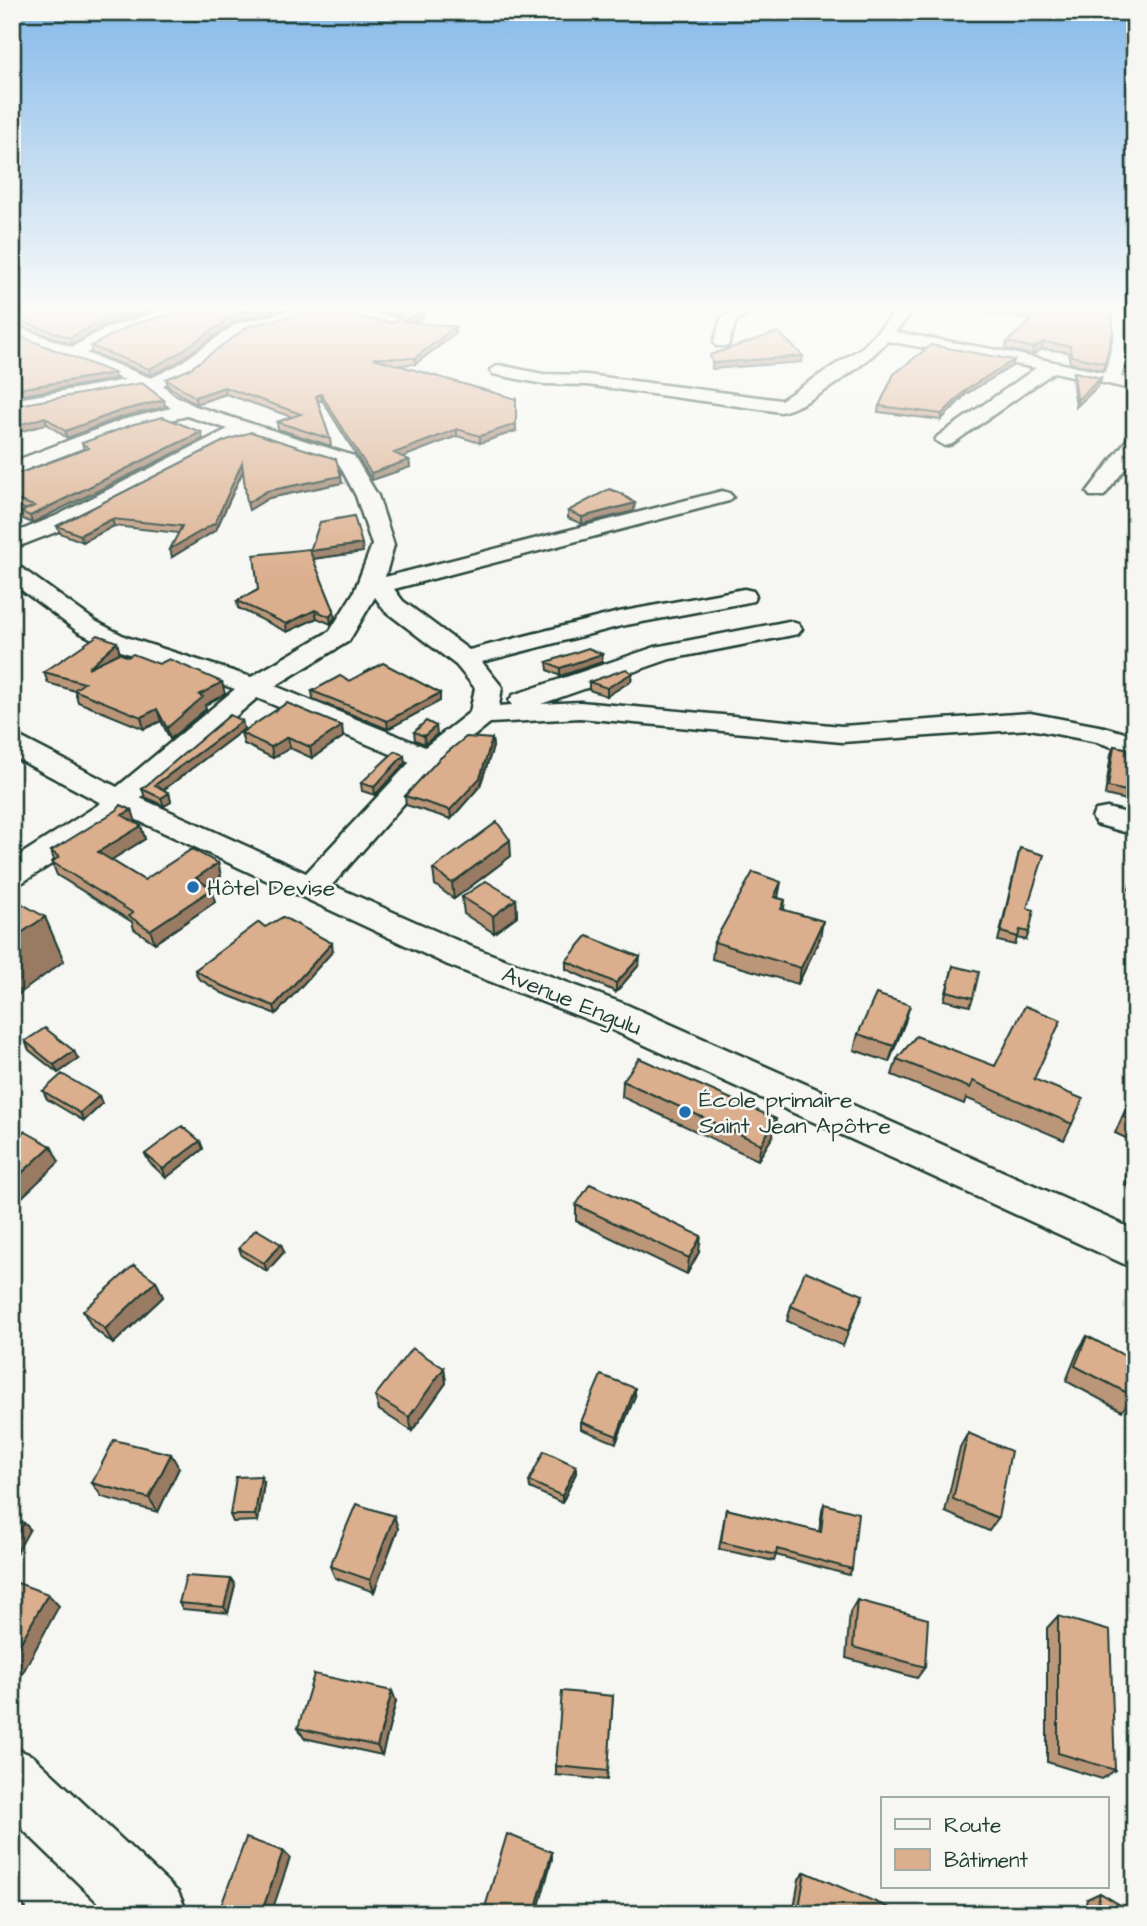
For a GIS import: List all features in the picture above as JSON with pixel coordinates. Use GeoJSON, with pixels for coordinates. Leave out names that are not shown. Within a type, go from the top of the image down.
{"type":"FeatureCollection","features":[{"type":"Feature","properties":{"kind":"street"},"geometry":{"type":"LineString","coordinates":[[12,406],[48,400]]}},
{"type":"Feature","properties":{"kind":"street"},"geometry":{"type":"LineString","coordinates":[[12,875],[110,814],[119,800],[254,687],[340,636],[375,581],[383,544],[367,496],[347,460],[188,410],[169,400]]}},
{"type":"Feature","properties":{"kind":"street"},"geometry":{"type":"LineString","coordinates":[[735,400],[781,406],[796,400]]}},
{"type":"Feature","properties":{"kind":"street"},"geometry":{"type":"LineString","coordinates":[[945,440],[1004,400]]}},
{"type":"Feature","properties":{"kind":"street"},"geometry":{"type":"LineString","coordinates":[[12,469],[129,424],[188,410]]}},
{"type":"Feature","properties":{"kind":"street"},"geometry":{"type":"LineString","coordinates":[[12,542],[66,520],[246,427]]}},
{"type":"Feature","properties":{"kind":"street"},"geometry":{"type":"LineString","coordinates":[[1097,492],[1135,442]]}},
{"type":"Feature","properties":{"kind":"street"},"geometry":{"type":"LineString","coordinates":[[375,581],[722,497]]}},
{"type":"Feature","properties":{"kind":"street"},"geometry":{"type":"LineString","coordinates":[[12,572],[86,626],[117,642],[254,687],[428,759]]}},
{"type":"Feature","properties":{"kind":"street"},"geometry":{"type":"LineString","coordinates":[[375,581],[394,606],[465,659],[489,687],[483,715]]}},
{"type":"Feature","properties":{"kind":"street"},"geometry":{"type":"LineString","coordinates":[[465,659],[619,619],[744,596]]}},
{"type":"Feature","properties":{"kind":"street"},"geometry":{"type":"LineString","coordinates":[[312,888],[428,759],[483,715],[664,652],[789,629]]}},
{"type":"Feature","properties":{"kind":"street"},"geometry":{"type":"LineString","coordinates":[[483,715],[580,710],[842,734],[1030,721],[1104,735],[1135,746]]}},
{"type":"Feature","properties":{"kind":"street","name":"Avenue Engulu"},"geometry":{"type":"LineString","coordinates":[[12,744],[119,800],[460,956],[612,1014],[1135,1251]]}},
{"type":"Feature","properties":{"kind":"street"},"geometry":{"type":"LineString","coordinates":[[12,1777],[156,1914]]}},
{"type":"Feature","properties":{"kind":"building"},"geometry":{"type":"Polygon","coordinates":[[[47,400],[164,400],[120,411],[65,431],[45,417],[12,427],[12,406],[47,400]]]}},
{"type":"Feature","properties":{"kind":"building"},"geometry":{"type":"Polygon","coordinates":[[[261,400],[317,400],[330,439],[277,422],[301,414],[261,400]]]}},
{"type":"Feature","properties":{"kind":"building"},"geometry":{"type":"Polygon","coordinates":[[[325,400],[516,400],[516,424],[480,436],[457,429],[394,453],[409,460],[371,473],[325,400]]]}},
{"type":"Feature","properties":{"kind":"building"},"geometry":{"type":"Polygon","coordinates":[[[882,400],[956,400],[942,414],[879,406],[882,400]]]}},
{"type":"Feature","properties":{"kind":"building"},"geometry":{"type":"Polygon","coordinates":[[[163,417],[201,432],[30,516],[21,512],[34,506],[12,498],[12,476],[89,448],[82,443],[134,424],[163,417]]]}},
{"type":"Feature","properties":{"kind":"building"},"geometry":{"type":"Polygon","coordinates":[[[251,432],[336,459],[341,476],[267,491],[247,503],[242,463],[215,523],[170,549],[182,526],[112,519],[80,535],[57,526],[224,441],[251,432]]]}},
{"type":"Feature","properties":{"kind":"building"},"geometry":{"type":"Polygon","coordinates":[[[609,489],[635,503],[582,517],[568,511],[609,489]]]}},
{"type":"Feature","properties":{"kind":"building"},"geometry":{"type":"Polygon","coordinates":[[[354,516],[362,544],[310,551],[320,522],[354,516]]]}},
{"type":"Feature","properties":{"kind":"building"},"geometry":{"type":"Polygon","coordinates":[[[309,549],[334,610],[330,617],[315,610],[286,624],[237,601],[258,590],[254,555],[309,549]]]}},
{"type":"Feature","properties":{"kind":"building"},"geometry":{"type":"Polygon","coordinates":[[[98,635],[117,642],[88,668],[119,653],[128,657],[133,654],[159,664],[169,659],[222,682],[199,695],[203,697],[167,728],[157,709],[141,717],[74,690],[84,683],[44,672],[98,635]]]}},
{"type":"Feature","properties":{"kind":"building"},"geometry":{"type":"Polygon","coordinates":[[[588,648],[602,654],[560,668],[547,662],[588,648]]]}},
{"type":"Feature","properties":{"kind":"building"},"geometry":{"type":"Polygon","coordinates":[[[383,663],[440,693],[387,721],[312,691],[340,676],[349,681],[383,663]]]}},
{"type":"Feature","properties":{"kind":"building"},"geometry":{"type":"Polygon","coordinates":[[[626,669],[632,673],[607,688],[589,682],[626,669]]]}},
{"type":"Feature","properties":{"kind":"building"},"geometry":{"type":"Polygon","coordinates":[[[287,703],[342,726],[310,747],[288,737],[271,747],[241,733],[287,703]]]}},
{"type":"Feature","properties":{"kind":"building"},"geometry":{"type":"Polygon","coordinates":[[[230,715],[242,721],[155,785],[169,793],[161,798],[142,789],[230,715]]]}},
{"type":"Feature","properties":{"kind":"building"},"geometry":{"type":"Polygon","coordinates":[[[426,721],[436,726],[424,736],[414,732],[426,721]]]}},
{"type":"Feature","properties":{"kind":"building"},"geometry":{"type":"Polygon","coordinates":[[[466,737],[492,739],[480,778],[450,810],[405,796],[439,759],[466,737]]]}},
{"type":"Feature","properties":{"kind":"building"},"geometry":{"type":"Polygon","coordinates":[[[1114,746],[1135,750],[1135,793],[1108,787],[1114,746]]]}},
{"type":"Feature","properties":{"kind":"building"},"geometry":{"type":"Polygon","coordinates":[[[395,751],[404,755],[374,787],[361,783],[395,751]]]}},
{"type":"Feature","properties":{"kind":"building"},"geometry":{"type":"Polygon","coordinates":[[[121,805],[132,810],[122,815],[141,826],[98,852],[144,880],[192,849],[218,863],[196,878],[212,889],[150,930],[129,916],[133,913],[52,862],[59,857],[51,851],[121,805]]]}},
{"type":"Feature","properties":{"kind":"building"},"geometry":{"type":"Polygon","coordinates":[[[497,822],[510,840],[452,883],[433,869],[497,822]]]}},
{"type":"Feature","properties":{"kind":"building"},"geometry":{"type":"Polygon","coordinates":[[[1020,848],[1044,855],[1027,908],[1034,910],[1029,932],[1020,930],[1018,937],[1001,932],[1020,848]]]}},
{"type":"Feature","properties":{"kind":"building"},"geometry":{"type":"Polygon","coordinates":[[[753,872],[781,882],[774,897],[785,900],[781,909],[823,921],[801,968],[714,942],[753,872]]]}},
{"type":"Feature","properties":{"kind":"building"},"geometry":{"type":"Polygon","coordinates":[[[486,881],[516,899],[493,916],[462,897],[486,881]]]}},
{"type":"Feature","properties":{"kind":"building"},"geometry":{"type":"Polygon","coordinates":[[[12,898],[45,917],[12,939],[12,898]]]}},
{"type":"Feature","properties":{"kind":"building"},"geometry":{"type":"Polygon","coordinates":[[[283,917],[332,943],[274,1006],[220,985],[195,970],[259,922],[265,927],[283,917]]]}},
{"type":"Feature","properties":{"kind":"building"},"geometry":{"type":"Polygon","coordinates":[[[587,936],[640,957],[616,983],[566,961],[587,936]]]}},
{"type":"Feature","properties":{"kind":"building"},"geometry":{"type":"Polygon","coordinates":[[[953,966],[979,972],[973,998],[947,991],[953,966]]]}},
{"type":"Feature","properties":{"kind":"building"},"geometry":{"type":"Polygon","coordinates":[[[876,994],[910,1005],[894,1046],[858,1034],[876,994]]]}},
{"type":"Feature","properties":{"kind":"building"},"geometry":{"type":"Polygon","coordinates":[[[1025,1006],[1061,1020],[1034,1079],[1083,1099],[1072,1124],[973,1081],[970,1088],[897,1059],[916,1036],[995,1066],[1025,1006]]]}},
{"type":"Feature","properties":{"kind":"building"},"geometry":{"type":"Polygon","coordinates":[[[45,1028],[74,1051],[54,1065],[25,1041],[45,1028]]]}},
{"type":"Feature","properties":{"kind":"building"},"geometry":{"type":"Polygon","coordinates":[[[639,1058],[776,1119],[761,1144],[623,1081],[639,1058]]]}},
{"type":"Feature","properties":{"kind":"building"},"geometry":{"type":"Polygon","coordinates":[[[62,1074],[99,1096],[80,1113],[43,1091],[62,1074]]]}},
{"type":"Feature","properties":{"kind":"building"},"geometry":{"type":"Polygon","coordinates":[[[1135,1092],[1135,1122],[1124,1117],[1135,1092]]]}},
{"type":"Feature","properties":{"kind":"building"},"geometry":{"type":"Polygon","coordinates":[[[182,1126],[200,1141],[163,1169],[145,1154],[182,1126]]]}},
{"type":"Feature","properties":{"kind":"building"},"geometry":{"type":"Polygon","coordinates":[[[24,1131],[51,1146],[12,1182],[12,1142],[24,1131]]]}},
{"type":"Feature","properties":{"kind":"building"},"geometry":{"type":"Polygon","coordinates":[[[590,1184],[701,1236],[689,1258],[576,1205],[590,1184]]]}},
{"type":"Feature","properties":{"kind":"building"},"geometry":{"type":"Polygon","coordinates":[[[256,1229],[281,1244],[264,1263],[239,1248],[256,1229]]]}},
{"type":"Feature","properties":{"kind":"building"},"geometry":{"type":"Polygon","coordinates":[[[134,1265],[156,1281],[105,1329],[83,1311],[134,1265]]]}},
{"type":"Feature","properties":{"kind":"building"},"geometry":{"type":"Polygon","coordinates":[[[805,1271],[863,1295],[848,1331],[791,1306],[805,1271]]]}},
{"type":"Feature","properties":{"kind":"building"},"geometry":{"type":"Polygon","coordinates":[[[1087,1336],[1135,1361],[1133,1396],[1075,1366],[1087,1336]]]}},
{"type":"Feature","properties":{"kind":"building"},"geometry":{"type":"Polygon","coordinates":[[[412,1348],[444,1368],[409,1417],[375,1396],[412,1348]]]}},
{"type":"Feature","properties":{"kind":"building"},"geometry":{"type":"Polygon","coordinates":[[[601,1375],[635,1388],[617,1436],[581,1422],[601,1375]]]}},
{"type":"Feature","properties":{"kind":"building"},"geometry":{"type":"Polygon","coordinates":[[[968,1433],[1011,1451],[998,1518],[953,1499],[968,1433]]]}},
{"type":"Feature","properties":{"kind":"building"},"geometry":{"type":"Polygon","coordinates":[[[114,1440],[171,1454],[149,1498],[92,1483],[114,1440]]]}},
{"type":"Feature","properties":{"kind":"building"},"geometry":{"type":"Polygon","coordinates":[[[544,1451],[576,1466],[562,1496],[529,1481],[544,1451]]]}},
{"type":"Feature","properties":{"kind":"building"},"geometry":{"type":"Polygon","coordinates":[[[261,1476],[255,1515],[230,1515],[236,1477],[261,1476]]]}},
{"type":"Feature","properties":{"kind":"building"},"geometry":{"type":"Polygon","coordinates":[[[356,1504],[394,1516],[370,1580],[330,1566],[356,1504]]]}},
{"type":"Feature","properties":{"kind":"building"},"geometry":{"type":"Polygon","coordinates":[[[824,1504],[858,1513],[852,1569],[777,1549],[776,1555],[721,1542],[726,1509],[821,1532],[824,1504]]]}},
{"type":"Feature","properties":{"kind":"building"},"geometry":{"type":"Polygon","coordinates":[[[12,1519],[24,1523],[12,1544],[12,1519]]]}},
{"type":"Feature","properties":{"kind":"building"},"geometry":{"type":"Polygon","coordinates":[[[186,1576],[231,1579],[224,1607],[179,1603],[186,1576]]]}},
{"type":"Feature","properties":{"kind":"building"},"geometry":{"type":"Polygon","coordinates":[[[12,1581],[48,1594],[12,1658],[12,1581]]]}},
{"type":"Feature","properties":{"kind":"building"},"geometry":{"type":"Polygon","coordinates":[[[857,1600],[928,1619],[925,1667],[853,1647],[857,1600]]]}},
{"type":"Feature","properties":{"kind":"building"},"geometry":{"type":"Polygon","coordinates":[[[1058,1616],[1110,1631],[1115,1770],[1058,1753],[1058,1616]]]}},
{"type":"Feature","properties":{"kind":"building"},"geometry":{"type":"Polygon","coordinates":[[[314,1674],[392,1691],[377,1746],[298,1728],[314,1674]]]}},
{"type":"Feature","properties":{"kind":"building"},"geometry":{"type":"Polygon","coordinates":[[[562,1691],[613,1696],[608,1771],[556,1766],[562,1691]]]}},
{"type":"Feature","properties":{"kind":"building"},"geometry":{"type":"Polygon","coordinates":[[[507,1834],[552,1852],[534,1914],[483,1914],[507,1834]]]}},
{"type":"Feature","properties":{"kind":"building"},"geometry":{"type":"Polygon","coordinates":[[[246,1838],[283,1851],[261,1914],[218,1914],[246,1838]]]}},
{"type":"Feature","properties":{"kind":"building"},"geometry":{"type":"Polygon","coordinates":[[[805,1872],[890,1908],[889,1914],[798,1914],[805,1872]]]}},
{"type":"Feature","properties":{"kind":"building"},"geometry":{"type":"Polygon","coordinates":[[[1100,1893],[1135,1914],[1096,1914],[1100,1893]]]}},
{"type":"Feature","properties":{"kind":"place","name":"Hôtel Devise"},"geometry":{"type":"Point","coordinates":[193,887]}},
{"type":"Feature","properties":{"kind":"place","name":"École primaire Saint Jean Apôtre"},"geometry":{"type":"Point","coordinates":[685,1112]}}]}
